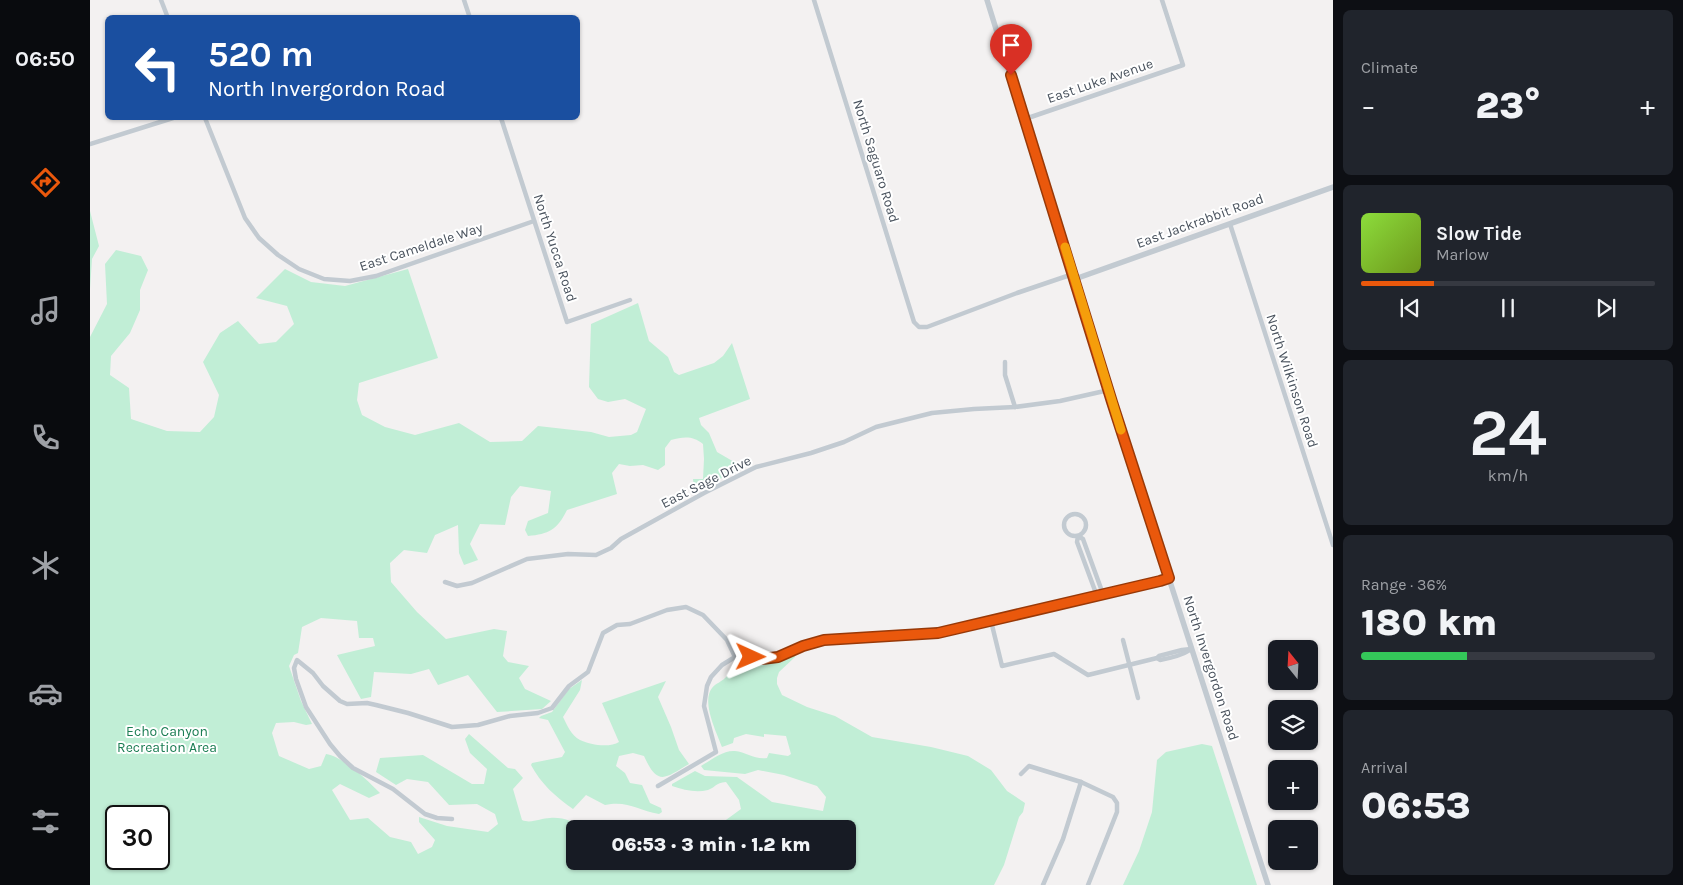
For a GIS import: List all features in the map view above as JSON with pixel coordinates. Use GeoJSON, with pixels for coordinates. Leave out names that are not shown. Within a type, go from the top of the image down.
{"type":"FeatureCollection","features":[{"type":"Feature","properties":{"kind":"street"},"geometry":{"type":"LineString","coordinates":[[161,0],[167,15]]}},
{"type":"Feature","properties":{"kind":"street"},"geometry":{"type":"LineString","coordinates":[[464,0],[469,15]]}},
{"type":"Feature","properties":{"kind":"street","name":"North Saguaro Road"},"geometry":{"type":"LineString","coordinates":[[814,0],[914,322],[919,327]]}},
{"type":"Feature","properties":{"kind":"street","name":"North Invergordon Road"},"geometry":{"type":"LineString","coordinates":[[988,0],[1109,390],[1268,885]]}},
{"type":"Feature","properties":{"kind":"street","name":"East Luke Avenue"},"geometry":{"type":"LineString","coordinates":[[1025,119],[1183,65],[1162,0]]}},
{"type":"Feature","properties":{"kind":"street"},"geometry":{"type":"LineString","coordinates":[[90,144],[167,120]]}},
{"type":"Feature","properties":{"kind":"street","name":"East Cameldale Way"},"geometry":{"type":"LineString","coordinates":[[206,120],[246,218],[259,238],[278,255],[299,269],[324,279],[350,281],[376,276],[534,221]]}},
{"type":"Feature","properties":{"kind":"street","name":"North Yucca Road"},"geometry":{"type":"LineString","coordinates":[[502,120],[567,322],[630,300]]}},
{"type":"Feature","properties":{"kind":"street","name":"East Jackrabbit Road"},"geometry":{"type":"LineString","coordinates":[[919,327],[926,327],[1018,293],[1074,277],[1333,187]]}},
{"type":"Feature","properties":{"kind":"street","name":"North Wilkinson Road"},"geometry":{"type":"LineString","coordinates":[[1230,224],[1333,545]]}},
{"type":"Feature","properties":{"kind":"street"},"geometry":{"type":"LineString","coordinates":[[1006,362],[1005,375],[1016,407]]}},
{"type":"Feature","properties":{"kind":"street","name":"East Sage Drive"},"geometry":{"type":"LineString","coordinates":[[445,582],[457,586],[472,583],[527,559],[536,557],[568,554],[596,555],[611,548],[621,539],[704,492],[756,467],[811,453],[844,442],[876,427],[932,413],[1016,407],[1060,401],[1109,390]]}},
{"type":"Feature","properties":{"kind":"street"},"geometry":{"type":"LineString","coordinates":[[1097,596],[1077,542],[1078,536],[1086,527],[1085,520],[1080,515],[1072,514],[1066,518],[1064,528],[1072,536],[1078,536],[1083,539],[1103,594]]}},
{"type":"Feature","properties":{"kind":"street"},"geometry":{"type":"LineString","coordinates":[[658,786],[716,752],[704,706],[707,686],[722,665],[735,657],[769,658],[824,640],[938,633],[1169,578]]}},
{"type":"Feature","properties":{"kind":"street"},"geometry":{"type":"LineString","coordinates":[[452,818],[437,818],[425,814],[393,788],[353,768],[340,756],[306,707],[296,679],[294,668],[297,660],[313,673],[323,686],[340,701],[347,704],[367,703],[376,705],[452,727],[478,725],[510,716],[538,713],[552,708],[569,686],[588,672],[603,634],[617,626],[630,624],[667,610],[686,607],[703,614],[726,640],[735,657]]}},
{"type":"Feature","properties":{"kind":"street"},"geometry":{"type":"LineString","coordinates":[[991,621],[1002,666],[1054,654],[1088,675],[1157,658],[1160,660],[1183,654],[1191,649]]}},
{"type":"Feature","properties":{"kind":"street"},"geometry":{"type":"LineString","coordinates":[[1123,640],[1138,698]]}},
{"type":"Feature","properties":{"kind":"street"},"geometry":{"type":"LineString","coordinates":[[1021,774],[1029,766],[1081,782],[1114,797],[1117,803],[1117,812],[1088,885]]}},
{"type":"Feature","properties":{"kind":"street"},"geometry":{"type":"LineString","coordinates":[[1042,885],[1063,839],[1081,782]]}},
{"type":"Feature","properties":{"kind":"green space"},"geometry":{"type":"Polygon","coordinates":[[[90,211],[99,246],[92,259],[90,289],[90,211]]]}},
{"type":"Feature","properties":{"kind":"green space","name":"Echo Canyon Recreation Area"},"geometry":{"type":"Polygon","coordinates":[[[116,250],[141,256],[148,270],[140,290],[140,310],[130,333],[111,356],[110,375],[129,388],[131,419],[167,431],[200,432],[214,417],[219,395],[203,362],[220,333],[238,321],[259,344],[276,342],[294,324],[287,306],[256,298],[285,269],[311,282],[345,286],[408,269],[438,358],[359,383],[357,400],[362,415],[385,427],[415,435],[459,423],[490,442],[522,441],[538,426],[591,432],[609,437],[631,435],[637,432],[646,409],[625,399],[608,402],[598,399],[589,387],[591,324],[638,303],[649,341],[668,357],[674,372],[679,375],[714,363],[723,356],[732,343],[750,399],[699,418],[701,425],[709,433],[717,452],[741,466],[740,469],[698,490],[694,488],[693,479],[703,479],[703,444],[695,439],[687,438],[671,440],[665,448],[665,465],[658,470],[643,465],[630,466],[619,464],[612,473],[617,494],[567,510],[560,522],[552,530],[528,536],[525,530],[528,521],[548,513],[551,491],[520,486],[511,497],[505,525],[480,524],[470,544],[478,560],[464,565],[459,553],[458,525],[435,535],[427,553],[404,550],[390,563],[391,582],[417,612],[446,639],[494,629],[507,631],[503,656],[508,662],[529,666],[519,678],[525,689],[551,701],[542,709],[497,712],[468,675],[438,685],[429,669],[411,674],[374,672],[371,697],[361,699],[337,655],[375,646],[373,638],[359,638],[357,621],[321,618],[302,627],[298,653],[294,655],[289,666],[301,701],[312,724],[276,723],[272,733],[279,756],[309,769],[321,766],[326,754],[333,756],[355,770],[380,793],[369,798],[340,784],[332,790],[350,820],[368,818],[390,837],[411,842],[418,854],[432,847],[435,840],[419,822],[419,817],[447,826],[488,832],[498,824],[495,814],[477,804],[449,805],[428,782],[407,779],[396,785],[376,772],[380,758],[423,755],[472,784],[484,784],[487,769],[470,753],[465,739],[469,734],[508,768],[515,769],[523,778],[513,789],[522,820],[560,818],[567,820],[566,870],[856,870],[856,820],[726,820],[741,809],[739,800],[726,782],[708,790],[699,791],[672,786],[672,784],[695,771],[705,776],[737,777],[772,802],[823,811],[826,797],[817,786],[784,775],[758,770],[745,774],[704,770],[701,766],[717,756],[731,751],[763,758],[767,758],[769,753],[788,756],[791,754],[786,736],[764,734],[764,737],[746,734],[734,738],[733,743],[722,747],[711,718],[708,701],[712,688],[727,676],[737,663],[745,661],[768,662],[796,653],[795,657],[779,672],[777,678],[777,684],[782,695],[807,707],[835,716],[872,737],[931,747],[968,756],[991,770],[1007,791],[1025,803],[1004,865],[994,885],[90,885],[90,337],[107,304],[105,264],[116,250]]]}},
{"type":"Feature","properties":{"kind":"green space"},"geometry":{"type":"Polygon","coordinates":[[[582,680],[580,690],[563,717],[577,738],[600,745],[611,745],[619,742],[602,703],[666,681],[658,697],[679,750],[689,764],[663,777],[658,776],[654,772],[644,756],[633,753],[619,756],[616,766],[625,773],[630,783],[642,785],[650,803],[661,808],[662,812],[659,814],[620,804],[605,805],[586,795],[573,809],[549,790],[531,765],[532,763],[562,757],[565,752],[548,720],[539,718],[552,712],[569,689],[582,680]]]}},
{"type":"Feature","properties":{"kind":"green space"},"geometry":{"type":"Polygon","coordinates":[[[1202,744],[1212,746],[1257,885],[1123,885],[1139,851],[1152,812],[1157,760],[1166,752],[1202,744]]]}},
{"type":"Feature","properties":{"kind":"slow traffic"},"geometry":{"type":"LineString","coordinates":[[1065,247],[1121,430]]}},
{"type":"Feature","properties":{"kind":"route"},"geometry":{"type":"LineString","coordinates":[[751,657],[762,659],[778,657],[803,646],[824,640],[938,633],[1169,578],[1112,402],[1011,75]]}}]}
